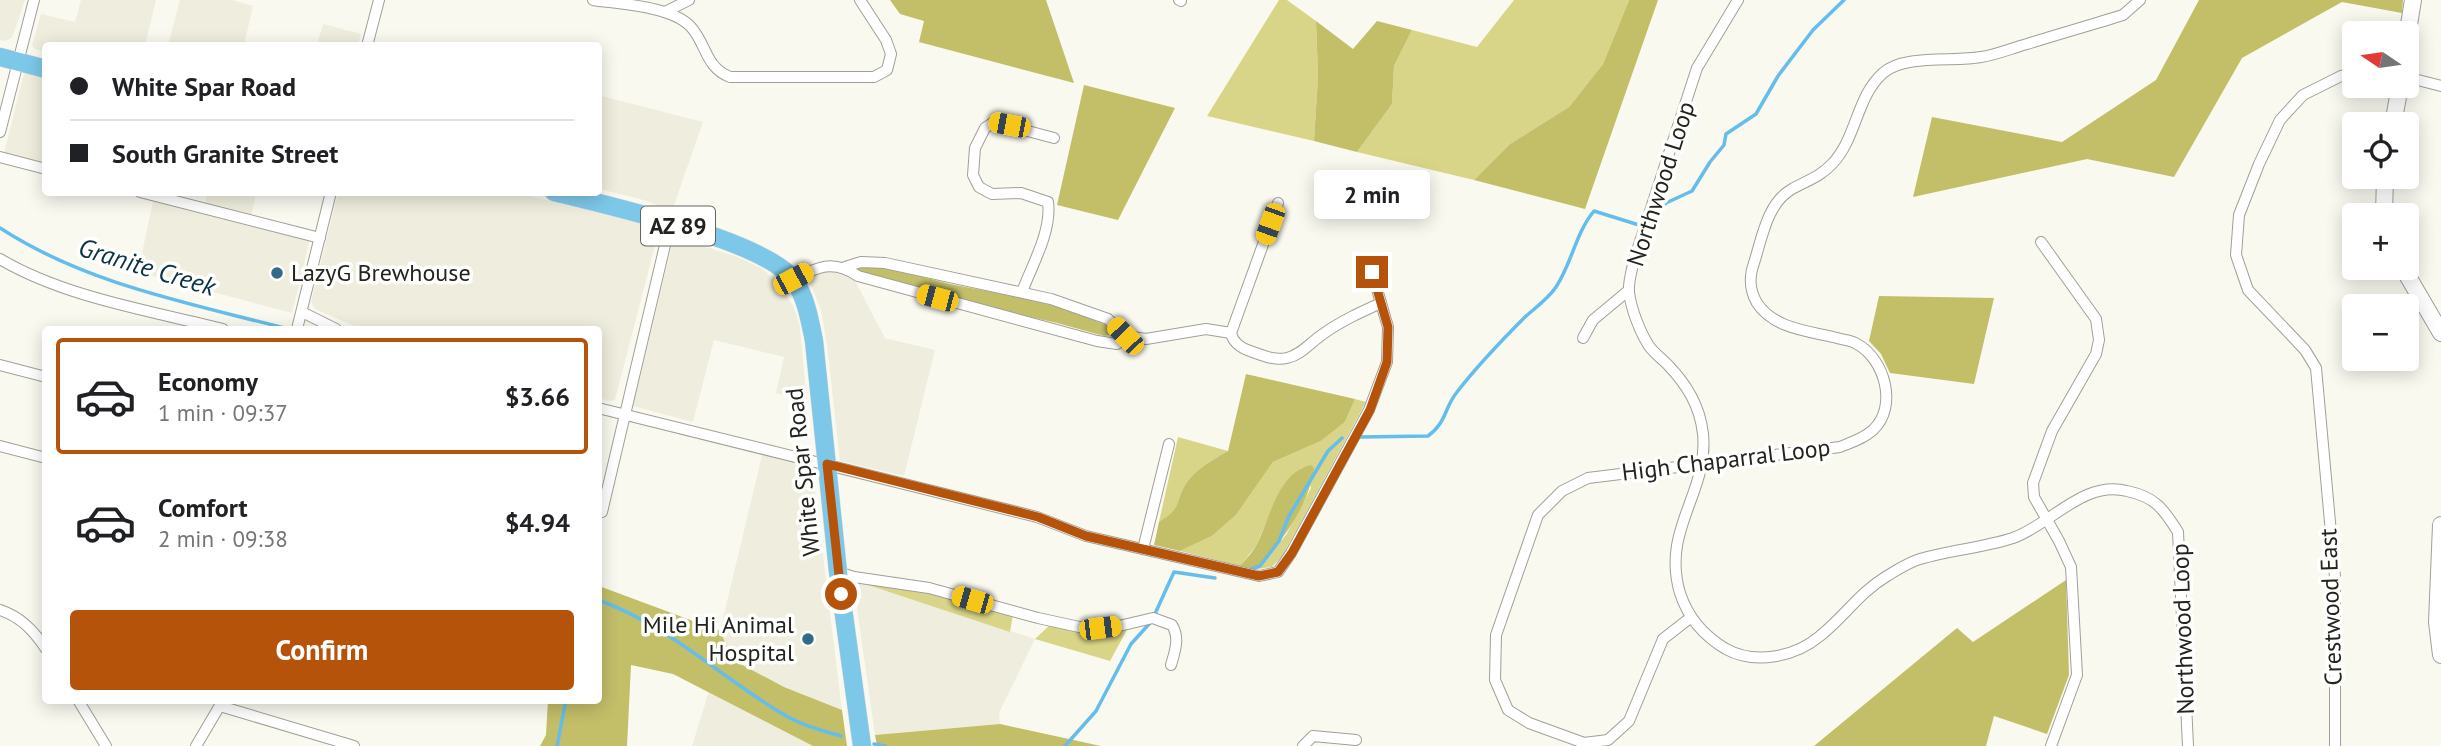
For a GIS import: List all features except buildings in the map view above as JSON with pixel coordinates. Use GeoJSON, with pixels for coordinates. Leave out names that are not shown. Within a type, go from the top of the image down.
{"type":"FeatureCollection","features":[{"type":"Feature","properties":{"kind":"main road"},"geometry":{"type":"LineString","coordinates":[[0,57],[42,68]]}},
{"type":"Feature","properties":{"kind":"main road","name":"AZ 89"},"geometry":{"type":"LineString","coordinates":[[570,196],[638,213],[746,248],[793,279]]}},
{"type":"Feature","properties":{"kind":"main road","name":"White Spar Road"},"geometry":{"type":"LineString","coordinates":[[793,279],[807,308],[814,341],[838,572],[862,746]]}},
{"type":"Feature","properties":{"kind":"street"},"geometry":{"type":"LineString","coordinates":[[0,132],[34,0]]}},
{"type":"Feature","properties":{"kind":"street"},"geometry":{"type":"LineString","coordinates":[[368,42],[379,0]]}},
{"type":"Feature","properties":{"kind":"street"},"geometry":{"type":"LineString","coordinates":[[593,0],[665,12],[691,26],[717,72],[730,77],[874,77],[887,70],[891,54],[886,40],[860,0]]}},
{"type":"Feature","properties":{"kind":"street"},"geometry":{"type":"LineString","coordinates":[[665,12],[689,0]]}},
{"type":"Feature","properties":{"kind":"street","name":"Northwood Loop"},"geometry":{"type":"LineString","coordinates":[[1738,0],[1697,68],[1634,260],[1629,290],[1635,314],[1650,346],[1697,402],[1703,433],[1704,463],[1680,526],[1675,569],[1680,593],[1690,618],[1712,641],[1736,654],[1761,657],[1792,653],[1820,637],[1859,597],[1885,576],[1918,559],[2015,537],[2093,492],[2108,488],[2142,494],[2162,508],[2178,532],[2188,746]]}},
{"type":"Feature","properties":{"kind":"street","name":"High Chaparral Loop"},"geometry":{"type":"LineString","coordinates":[[1690,618],[1663,639],[1629,721],[1608,740],[1584,743],[1529,723],[1508,710],[1495,680],[1496,635],[1538,514],[1562,491],[1588,478],[1840,447],[1859,440],[1875,428],[1886,405],[1887,391],[1881,370],[1871,353],[1856,342],[1784,326],[1764,314],[1752,294],[1750,275],[1767,221],[1778,200],[1789,190],[1820,175],[1833,163],[1846,145],[1868,90],[1885,71],[1906,62],[1982,57],[2123,15],[2140,0]]}},
{"type":"Feature","properties":{"kind":"street"},"geometry":{"type":"LineString","coordinates":[[2410,21],[2413,0]]}},
{"type":"Feature","properties":{"kind":"street","name":"Crestwood East"},"geometry":{"type":"LineString","coordinates":[[2335,746],[2335,577],[2316,368],[2305,350],[2248,290],[2236,255],[2239,215],[2280,120],[2303,95],[2342,76]]}},
{"type":"Feature","properties":{"kind":"street"},"geometry":{"type":"LineString","coordinates":[[2419,80],[2441,86]]}},
{"type":"Feature","properties":{"kind":"street"},"geometry":{"type":"LineString","coordinates":[[1022,292],[1044,232],[1049,213],[1048,202],[1021,193],[992,194],[979,187],[973,175],[975,148],[985,128],[994,122],[1054,138]]}},
{"type":"Feature","properties":{"kind":"street"},"geometry":{"type":"LineString","coordinates":[[0,158],[42,168]]}},
{"type":"Feature","properties":{"kind":"street"},"geometry":{"type":"LineString","coordinates":[[156,196],[320,238]]}},
{"type":"Feature","properties":{"kind":"street"},"geometry":{"type":"LineString","coordinates":[[298,326],[330,196]]}},
{"type":"Feature","properties":{"kind":"street"},"geometry":{"type":"LineString","coordinates":[[1278,203],[1231,333],[1232,339],[1245,349],[1272,358],[1287,358],[1298,354],[1342,322],[1381,303]]}},
{"type":"Feature","properties":{"kind":"street"},"geometry":{"type":"LineString","coordinates":[[602,512],[670,224]]}},
{"type":"Feature","properties":{"kind":"street"},"geometry":{"type":"LineString","coordinates":[[2041,242],[2096,319],[2099,340],[2096,354],[2052,431],[2034,484],[2034,498],[2071,567],[2077,676],[2051,746]]}},
{"type":"Feature","properties":{"kind":"street"},"geometry":{"type":"LineString","coordinates":[[0,259],[19,270],[70,290],[211,326]]}},
{"type":"Feature","properties":{"kind":"street"},"geometry":{"type":"LineString","coordinates":[[793,279],[818,267],[845,267],[861,262],[886,263],[1051,299],[1108,319],[1125,336],[1146,339],[1206,329],[1231,333]]}},
{"type":"Feature","properties":{"kind":"street"},"geometry":{"type":"LineString","coordinates":[[845,267],[858,276],[1097,341],[1116,344],[1125,336]]}},
{"type":"Feature","properties":{"kind":"street"},"geometry":{"type":"LineString","coordinates":[[602,409],[1038,517],[1086,536],[1259,576],[1278,572],[1292,553],[1370,410],[1387,362],[1388,327],[1372,272]]}},
{"type":"Feature","properties":{"kind":"street"},"geometry":{"type":"LineString","coordinates":[[2410,280],[2441,332]]}},
{"type":"Feature","properties":{"kind":"street"},"geometry":{"type":"LineString","coordinates":[[1583,338],[1593,320],[1629,290]]}},
{"type":"Feature","properties":{"kind":"street"},"geometry":{"type":"LineString","coordinates":[[302,312],[331,326]]}},
{"type":"Feature","properties":{"kind":"street"},"geometry":{"type":"LineString","coordinates":[[0,365],[42,376]]}},
{"type":"Feature","properties":{"kind":"street"},"geometry":{"type":"LineString","coordinates":[[1143,549],[1169,444]]}},
{"type":"Feature","properties":{"kind":"street"},"geometry":{"type":"LineString","coordinates":[[0,446],[42,457]]}},
{"type":"Feature","properties":{"kind":"street"},"geometry":{"type":"LineString","coordinates":[[2441,525],[2437,622],[2441,655]]}},
{"type":"Feature","properties":{"kind":"street"},"geometry":{"type":"LineString","coordinates":[[838,572],[853,577],[929,588],[1084,628],[1119,626],[1155,619],[1172,625],[1177,633],[1171,665]]}},
{"type":"Feature","properties":{"kind":"street"},"geometry":{"type":"LineString","coordinates":[[0,610],[12,614],[35,632],[42,643]]}},
{"type":"Feature","properties":{"kind":"street"},"geometry":{"type":"LineString","coordinates":[[80,704],[106,746]]}},
{"type":"Feature","properties":{"kind":"street"},"geometry":{"type":"LineString","coordinates":[[196,746],[221,704]]}},
{"type":"Feature","properties":{"kind":"street"},"geometry":{"type":"LineString","coordinates":[[225,704],[354,746]]}},
{"type":"Feature","properties":{"kind":"street"},"geometry":{"type":"LineString","coordinates":[[1303,746],[1313,736],[1356,740]]}},
{"type":"Feature","properties":{"kind":"shaded area"},"geometry":{"type":"Polygon","coordinates":[[[0,0],[25,0],[12,38],[4,41],[0,40],[0,0]]]}},
{"type":"Feature","properties":{"kind":"shaded area"},"geometry":{"type":"Polygon","coordinates":[[[81,0],[156,0],[146,42],[42,42],[42,51],[32,45],[41,14],[75,22],[81,0]]]}},
{"type":"Feature","properties":{"kind":"shaded area"},"geometry":{"type":"Polygon","coordinates":[[[180,0],[232,0],[253,6],[245,42],[169,42],[180,0]]]}},
{"type":"Feature","properties":{"kind":"shaded area"},"geometry":{"type":"Polygon","coordinates":[[[890,0],[1046,0],[1074,83],[919,42],[924,21],[900,14],[890,0]]]}},
{"type":"Feature","properties":{"kind":"shaded area"},"geometry":{"type":"Polygon","coordinates":[[[1279,0],[1287,0],[1316,21],[1318,77],[1314,141],[1207,116],[1279,0]]]}},
{"type":"Feature","properties":{"kind":"shaded area"},"geometry":{"type":"Polygon","coordinates":[[[1514,0],[1629,0],[1603,64],[1569,107],[1510,144],[1474,180],[1357,152],[1392,104],[1394,66],[1412,30],[1477,47],[1514,0]]]}},
{"type":"Feature","properties":{"kind":"shaded area"},"geometry":{"type":"Polygon","coordinates":[[[1629,0],[1658,0],[1585,209],[1474,180],[1510,144],[1569,107],[1603,64],[1629,0]]]}},
{"type":"Feature","properties":{"kind":"shaded area"},"geometry":{"type":"Polygon","coordinates":[[[2199,0],[2403,0],[2402,13],[2342,2],[2242,58],[2174,177],[2087,159],[1913,197],[1932,117],[2062,142],[2156,80],[2199,0]]]}},
{"type":"Feature","properties":{"kind":"shaded area"},"geometry":{"type":"Polygon","coordinates":[[[1316,21],[1353,49],[1377,21],[1412,30],[1394,66],[1392,104],[1357,152],[1314,141],[1318,77],[1316,21]]]}},
{"type":"Feature","properties":{"kind":"shaded area"},"geometry":{"type":"Polygon","coordinates":[[[323,24],[361,34],[359,42],[318,42],[323,24]]]}},
{"type":"Feature","properties":{"kind":"shaded area"},"geometry":{"type":"Polygon","coordinates":[[[29,71],[42,74],[41,163],[4,153],[24,73],[29,71]]]}},
{"type":"Feature","properties":{"kind":"shaded area"},"geometry":{"type":"Polygon","coordinates":[[[1084,85],[1175,108],[1118,220],[1057,205],[1084,85]]]}},
{"type":"Feature","properties":{"kind":"shaded area"},"geometry":{"type":"Polygon","coordinates":[[[602,96],[703,122],[672,211],[647,201],[602,190],[602,96]]]}},
{"type":"Feature","properties":{"kind":"shaded area"},"geometry":{"type":"Polygon","coordinates":[[[207,196],[255,196],[251,217],[204,205],[207,196]]]}},
{"type":"Feature","properties":{"kind":"shaded area"},"geometry":{"type":"Polygon","coordinates":[[[337,196],[529,196],[645,224],[658,234],[615,400],[610,401],[602,399],[602,326],[354,326],[315,309],[311,302],[337,196]]]}},
{"type":"Feature","properties":{"kind":"shaded area"},"geometry":{"type":"Polygon","coordinates":[[[153,201],[310,239],[292,313],[138,272],[153,201]]]}},
{"type":"Feature","properties":{"kind":"shaded area"},"geometry":{"type":"Polygon","coordinates":[[[681,239],[738,257],[763,269],[781,288],[794,307],[800,327],[807,401],[776,393],[784,357],[714,340],[693,422],[633,406],[672,244],[681,239]]]}},
{"type":"Feature","properties":{"kind":"shaded area"},"geometry":{"type":"Polygon","coordinates":[[[865,265],[881,266],[950,284],[1054,304],[1106,325],[1111,335],[1104,336],[964,302],[857,272],[856,268],[865,265]]]}},
{"type":"Feature","properties":{"kind":"shaded area"},"geometry":{"type":"Polygon","coordinates":[[[826,270],[854,279],[885,338],[935,350],[904,476],[840,461],[827,345],[821,310],[810,283],[816,273],[826,270]]]}},
{"type":"Feature","properties":{"kind":"shaded area"},"geometry":{"type":"Polygon","coordinates":[[[1879,296],[1994,298],[1974,384],[1890,373],[1881,354],[1869,341],[1879,296]]]}},
{"type":"Feature","properties":{"kind":"shaded area"},"geometry":{"type":"Polygon","coordinates":[[[1246,374],[1355,399],[1345,422],[1321,441],[1273,462],[1236,515],[1212,536],[1180,551],[1154,545],[1159,522],[1176,507],[1187,482],[1201,468],[1228,451],[1246,374]]]}},
{"type":"Feature","properties":{"kind":"shaded area"},"geometry":{"type":"Polygon","coordinates":[[[1355,399],[1366,402],[1283,555],[1272,567],[1257,569],[1286,535],[1311,488],[1303,467],[1292,476],[1276,499],[1256,546],[1240,566],[1180,551],[1212,536],[1236,515],[1273,462],[1321,441],[1345,422],[1355,399]]]}},
{"type":"Feature","properties":{"kind":"shaded area"},"geometry":{"type":"Polygon","coordinates":[[[1178,437],[1228,451],[1191,477],[1176,507],[1159,522],[1178,437]]]}},
{"type":"Feature","properties":{"kind":"shaded area"},"geometry":{"type":"Polygon","coordinates":[[[762,455],[807,467],[813,474],[842,710],[784,687],[733,660],[720,631],[762,455]]]}},
{"type":"Feature","properties":{"kind":"shaded area"},"geometry":{"type":"Polygon","coordinates":[[[1311,465],[1314,468],[1311,483],[1300,510],[1285,534],[1257,569],[1240,566],[1257,544],[1283,486],[1300,469],[1311,465]]]}},
{"type":"Feature","properties":{"kind":"shaded area"},"geometry":{"type":"Polygon","coordinates":[[[853,580],[1035,639],[999,713],[1000,724],[875,735],[853,580]]]}},
{"type":"Feature","properties":{"kind":"shaded area"},"geometry":{"type":"Polygon","coordinates":[[[853,580],[927,591],[1013,614],[1010,632],[853,580]]]}},
{"type":"Feature","properties":{"kind":"shaded area"},"geometry":{"type":"Polygon","coordinates":[[[2066,580],[2069,675],[2047,734],[1994,716],[1986,746],[1814,746],[1957,628],[1973,642],[2066,580]]]}},
{"type":"Feature","properties":{"kind":"shaded area"},"geometry":{"type":"Polygon","coordinates":[[[602,587],[720,631],[733,660],[784,687],[842,710],[847,746],[813,746],[673,674],[631,665],[627,746],[540,746],[546,735],[548,704],[602,704],[602,587]]]}},
{"type":"Feature","properties":{"kind":"shaded area"},"geometry":{"type":"Polygon","coordinates":[[[1130,624],[1110,661],[1035,639],[1050,625],[1130,624]]]}},
{"type":"Feature","properties":{"kind":"shaded area"},"geometry":{"type":"Polygon","coordinates":[[[709,691],[813,746],[692,746],[709,691]]]}},
{"type":"Feature","properties":{"kind":"shaded area"},"geometry":{"type":"Polygon","coordinates":[[[1000,724],[1101,746],[877,746],[875,735],[1000,724]]]}},
{"type":"Feature","properties":{"kind":"waterway"},"geometry":{"type":"LineString","coordinates":[[1657,213],[1666,203],[1692,191],[1724,145],[1726,134],[1756,114],[1778,76],[1813,30],[1844,0]]}},
{"type":"Feature","properties":{"kind":"waterway"},"geometry":{"type":"LineString","coordinates":[[1360,437],[1428,436],[1439,425],[1453,398],[1473,372],[1553,291],[1582,229],[1594,211],[1639,225]]}},
{"type":"Feature","properties":{"kind":"waterway","name":"Granite Creek"},"geometry":{"type":"LineString","coordinates":[[0,228],[67,264],[103,278],[276,326]]}},
{"type":"Feature","properties":{"kind":"waterway"},"geometry":{"type":"LineString","coordinates":[[1248,570],[1260,566],[1279,541],[1289,516],[1328,451],[1342,438]]}},
{"type":"Feature","properties":{"kind":"waterway"},"geometry":{"type":"LineString","coordinates":[[1154,616],[1174,572],[1215,578]]}},
{"type":"Feature","properties":{"kind":"waterway","name":"Granite Creek"},"geometry":{"type":"LineString","coordinates":[[602,602],[649,624],[790,718],[841,736]]}},
{"type":"Feature","properties":{"kind":"waterway"},"geometry":{"type":"LineString","coordinates":[[1065,746],[1096,711],[1131,644],[1150,623]]}},
{"type":"Feature","properties":{"kind":"waterway"},"geometry":{"type":"LineString","coordinates":[[557,746],[565,704]]}},
{"type":"Feature","properties":{"kind":"waterway","name":"Granite Creek"},"geometry":{"type":"LineString","coordinates":[[874,744],[885,746]]}},
{"type":"Feature","properties":{"kind":"place","name":"LazyG Brewhouse"},"geometry":{"type":"Point","coordinates":[277,273]}},
{"type":"Feature","properties":{"kind":"place","name":"Mile Hi Animal Hospital"},"geometry":{"type":"Point","coordinates":[808,639]}},
{"type":"Feature","properties":{"kind":"route"},"geometry":{"type":"LineString","coordinates":[[841,594],[827,464],[1038,517],[1086,536],[1181,559],[1259,576],[1278,572],[1292,553],[1370,410],[1387,362],[1388,327],[1372,272]]}}]}
